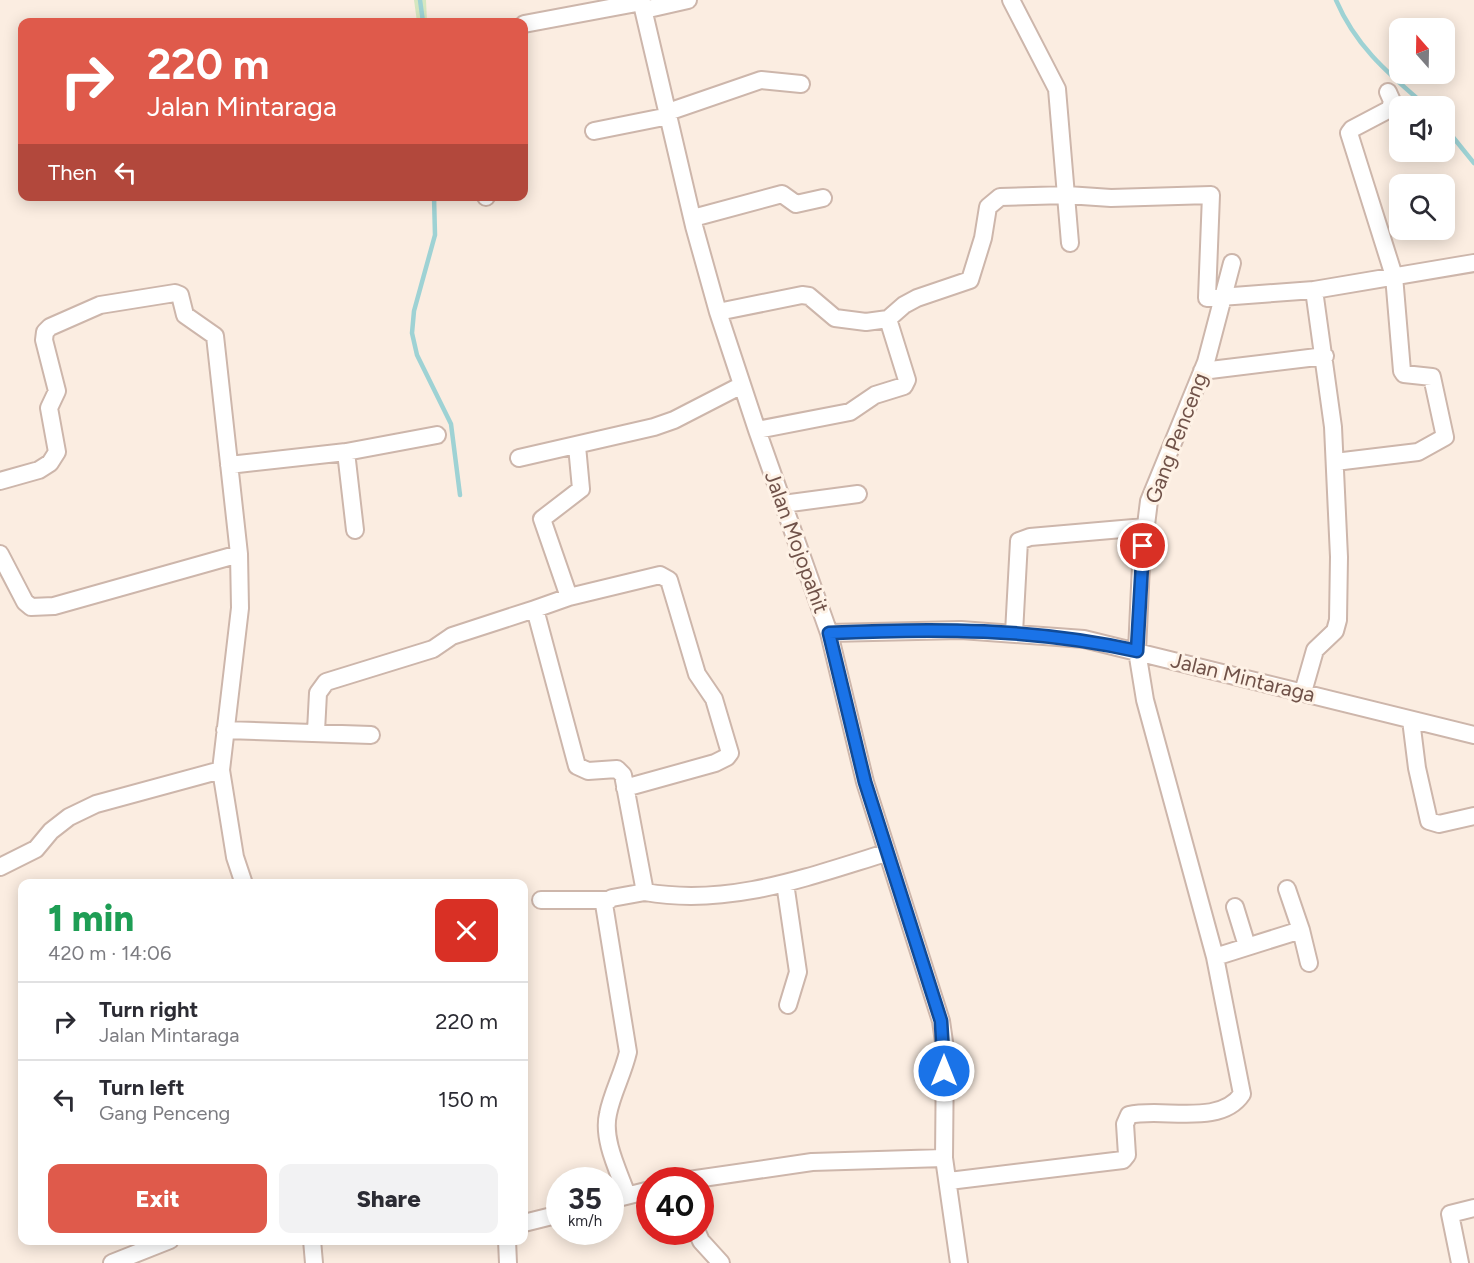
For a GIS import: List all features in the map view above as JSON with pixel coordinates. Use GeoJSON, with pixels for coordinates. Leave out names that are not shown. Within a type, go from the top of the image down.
{"type":"FeatureCollection","features":[{"type":"Feature","properties":{"kind":"street"},"geometry":{"type":"LineString","coordinates":[[528,23],[642,4],[688,0]]}},
{"type":"Feature","properties":{"kind":"street"},"geometry":{"type":"LineString","coordinates":[[1011,0],[1057,89],[1070,243]]}},
{"type":"Feature","properties":{"kind":"street","name":"Jalan Mojopahit"},"geometry":{"type":"LineString","coordinates":[[642,4],[718,312],[829,633],[865,782],[941,1021],[945,1049],[944,1158],[959,1263]]}},
{"type":"Feature","properties":{"kind":"street"},"geometry":{"type":"LineString","coordinates":[[594,131],[668,114],[761,80],[801,84]]}},
{"type":"Feature","properties":{"kind":"street"},"geometry":{"type":"LineString","coordinates":[[1335,462],[1418,452],[1445,437],[1432,377],[1404,374],[1402,371],[1394,276],[1349,133],[1352,129],[1390,109],[1392,100],[1388,92]]}},
{"type":"Feature","properties":{"kind":"street"},"geometry":{"type":"LineString","coordinates":[[693,218],[782,194],[795,204],[823,198]]}},
{"type":"Feature","properties":{"kind":"street"},"geometry":{"type":"LineString","coordinates":[[718,312],[802,295],[809,296],[835,318],[866,322],[888,319],[904,305],[917,298],[970,280],[983,238],[988,207],[994,199],[1067,195],[1111,198],[1211,195],[1207,298],[1314,290],[1474,263]]}},
{"type":"Feature","properties":{"kind":"street","name":"Gang Penceng"},"geometry":{"type":"LineString","coordinates":[[949,1181],[1123,1160],[1127,1155],[1125,1124],[1129,1114],[1182,1114],[1228,1109],[1242,1094],[1215,957],[1145,700],[1137,651],[1145,527],[1157,477],[1202,371],[1232,263]]}},
{"type":"Feature","properties":{"kind":"street"},"geometry":{"type":"LineString","coordinates":[[1303,692],[1315,650],[1338,626],[1339,556],[1335,462],[1325,356],[1314,290]]}},
{"type":"Feature","properties":{"kind":"street"},"geometry":{"type":"LineString","coordinates":[[0,481],[39,470],[50,463],[57,452],[49,408],[57,391],[44,340],[45,332],[50,327],[100,305],[175,293],[183,301],[185,315],[215,336],[239,554],[240,608],[221,770],[235,857],[242,879]]}},
{"type":"Feature","properties":{"kind":"street"},"geometry":{"type":"LineString","coordinates":[[757,430],[850,412],[875,394],[904,386],[907,380],[888,319]]}},
{"type":"Feature","properties":{"kind":"street"},"geometry":{"type":"LineString","coordinates":[[1202,371],[1325,356]]}},
{"type":"Feature","properties":{"kind":"street"},"geometry":{"type":"LineString","coordinates":[[519,458],[624,436],[674,420],[742,385]]}},
{"type":"Feature","properties":{"kind":"street"},"geometry":{"type":"LineString","coordinates":[[229,465],[346,452],[437,435]]}},
{"type":"Feature","properties":{"kind":"street"},"geometry":{"type":"LineString","coordinates":[[569,597],[542,519],[581,489],[577,447]]}},
{"type":"Feature","properties":{"kind":"street"},"geometry":{"type":"LineString","coordinates":[[346,452],[355,530]]}},
{"type":"Feature","properties":{"kind":"street"},"geometry":{"type":"LineString","coordinates":[[783,504],[858,494]]}},
{"type":"Feature","properties":{"kind":"street"},"geometry":{"type":"LineString","coordinates":[[1014,633],[1019,541],[1030,537],[1145,527]]}},
{"type":"Feature","properties":{"kind":"street"},"geometry":{"type":"LineString","coordinates":[[0,554],[25,602],[40,608],[239,554]]}},
{"type":"Feature","properties":{"kind":"street"},"geometry":{"type":"LineString","coordinates":[[316,731],[318,693],[326,682],[433,649],[452,636],[569,597],[660,575],[669,580],[698,674],[714,699],[729,756],[720,761],[626,788]]}},
{"type":"Feature","properties":{"kind":"street"},"geometry":{"type":"LineString","coordinates":[[535,609],[577,766],[588,771],[617,769],[623,775],[645,892]]}},
{"type":"Feature","properties":{"kind":"street","name":"Jalan Mintaraga"},"geometry":{"type":"LineString","coordinates":[[829,633],[928,630],[1014,633],[1083,639],[1474,735]]}},
{"type":"Feature","properties":{"kind":"street"},"geometry":{"type":"LineString","coordinates":[[1411,720],[1417,768],[1429,820],[1439,824],[1474,816]]}},
{"type":"Feature","properties":{"kind":"street"},"geometry":{"type":"LineString","coordinates":[[225,730],[316,731],[371,735]]}},
{"type":"Feature","properties":{"kind":"street"},"geometry":{"type":"LineString","coordinates":[[0,867],[36,849],[60,824],[96,804],[221,770]]}},
{"type":"Feature","properties":{"kind":"street"},"geometry":{"type":"LineString","coordinates":[[541,900],[606,900],[645,892],[682,896],[720,896],[785,883],[886,853]]}},
{"type":"Feature","properties":{"kind":"street"},"geometry":{"type":"LineString","coordinates":[[785,883],[798,972],[788,1005]]}},
{"type":"Feature","properties":{"kind":"street"},"geometry":{"type":"LineString","coordinates":[[1287,889],[1309,963]]}},
{"type":"Feature","properties":{"kind":"street"},"geometry":{"type":"LineString","coordinates":[[606,900],[604,911],[628,1052],[607,1116],[607,1132],[627,1196]]}},
{"type":"Feature","properties":{"kind":"street"},"geometry":{"type":"LineString","coordinates":[[1235,907],[1247,946]]}},
{"type":"Feature","properties":{"kind":"street"},"geometry":{"type":"LineString","coordinates":[[1215,957],[1301,930]]}},
{"type":"Feature","properties":{"kind":"street"},"geometry":{"type":"LineString","coordinates":[[714,1176],[812,1162],[944,1158]]}},
{"type":"Feature","properties":{"kind":"street"},"geometry":{"type":"LineString","coordinates":[[624,1197],[636,1194]]}},
{"type":"Feature","properties":{"kind":"street"},"geometry":{"type":"LineString","coordinates":[[1460,1263],[1450,1214],[1474,1208]]}},
{"type":"Feature","properties":{"kind":"street"},"geometry":{"type":"LineString","coordinates":[[528,1222],[546,1218]]}},
{"type":"Feature","properties":{"kind":"street"},"geometry":{"type":"LineString","coordinates":[[112,1263],[157,1245]]}},
{"type":"Feature","properties":{"kind":"street"},"geometry":{"type":"LineString","coordinates":[[312,1245],[314,1263]]}},
{"type":"Feature","properties":{"kind":"street"},"geometry":{"type":"LineString","coordinates":[[507,1245],[508,1263]]}},
{"type":"Feature","properties":{"kind":"street"},"geometry":{"type":"LineString","coordinates":[[704,1245],[721,1263]]}},
{"type":"Feature","properties":{"kind":"green space"},"geometry":{"type":"Polygon","coordinates":[[[414,0],[426,0],[427,18],[416,18],[414,0]]]}},
{"type":"Feature","properties":{"kind":"waterway"},"geometry":{"type":"LineString","coordinates":[[420,0],[422,18]]}},
{"type":"Feature","properties":{"kind":"waterway"},"geometry":{"type":"LineString","coordinates":[[1336,0],[1353,32],[1364,46],[1415,96]]}},
{"type":"Feature","properties":{"kind":"waterway"},"geometry":{"type":"LineString","coordinates":[[1455,140],[1474,163]]}},
{"type":"Feature","properties":{"kind":"waterway"},"geometry":{"type":"LineString","coordinates":[[434,201],[435,235],[414,311],[412,333],[417,355],[451,424],[460,495]]}},
{"type":"Feature","properties":{"kind":"route"},"geometry":{"type":"LineString","coordinates":[[944,1071],[944,1035],[941,1021],[865,782],[829,633],[896,630],[1018,633],[1083,639],[1137,651],[1143,546]]}}]}
